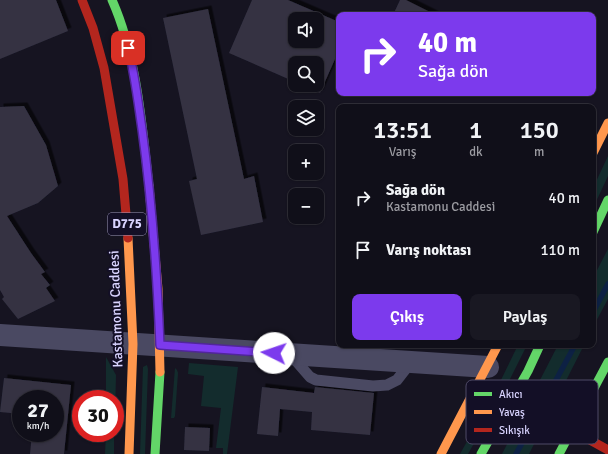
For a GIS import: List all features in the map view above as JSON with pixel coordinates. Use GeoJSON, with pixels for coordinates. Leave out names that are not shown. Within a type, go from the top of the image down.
{"type":"FeatureCollection","features":[{"type":"Feature","properties":{"kind":"main road","name":"Kastamonu Caddesi"},"geometry":{"type":"LineString","coordinates":[[82,0],[94,28],[104,68],[123,179],[133,344],[129,454]]}},
{"type":"Feature","properties":{"kind":"main road","name":"D775"},"geometry":{"type":"LineString","coordinates":[[112,0],[125,35],[134,75],[149,176],[166,353],[155,454]]}},
{"type":"Feature","properties":{"kind":"main road"},"geometry":{"type":"LineString","coordinates":[[596,147],[608,123]]}},
{"type":"Feature","properties":{"kind":"main road"},"geometry":{"type":"LineString","coordinates":[[596,226],[608,200]]}},
{"type":"Feature","properties":{"kind":"main road"},"geometry":{"type":"LineString","coordinates":[[481,380],[497,348]]}},
{"type":"Feature","properties":{"kind":"main road"},"geometry":{"type":"LineString","coordinates":[[522,380],[539,348]]}},
{"type":"Feature","properties":{"kind":"main road"},"geometry":{"type":"LineString","coordinates":[[598,381],[608,362]]}},
{"type":"Feature","properties":{"kind":"main road"},"geometry":{"type":"LineString","coordinates":[[441,454],[466,408]]}},
{"type":"Feature","properties":{"kind":"main road"},"geometry":{"type":"LineString","coordinates":[[481,454],[487,444]]}},
{"type":"Feature","properties":{"kind":"main road"},"geometry":{"type":"LineString","coordinates":[[559,454],[564,444]]}},
{"type":"Feature","properties":{"kind":"main road"},"geometry":{"type":"LineString","coordinates":[[597,444],[608,450]]}},
{"type":"Feature","properties":{"kind":"street"},"geometry":{"type":"LineString","coordinates":[[0,335],[133,344],[166,353],[177,358],[239,362]]}},
{"type":"Feature","properties":{"kind":"street"},"geometry":{"type":"LineString","coordinates":[[166,353],[289,354],[488,367]]}},
{"type":"Feature","properties":{"kind":"green space"},"geometry":{"type":"Polygon","coordinates":[[[608,156],[608,176],[596,202],[596,182],[608,156]]]}},
{"type":"Feature","properties":{"kind":"green space"},"geometry":{"type":"Polygon","coordinates":[[[608,249],[608,299],[596,321],[596,272],[608,249]]]}},
{"type":"Feature","properties":{"kind":"green space"},"geometry":{"type":"Polygon","coordinates":[[[517,348],[526,348],[510,380],[501,380],[517,348]]]}},
{"type":"Feature","properties":{"kind":"green space"},"geometry":{"type":"Polygon","coordinates":[[[556,348],[582,348],[566,380],[540,380],[556,348]]]}},
{"type":"Feature","properties":{"kind":"green space"},"geometry":{"type":"Polygon","coordinates":[[[106,357],[116,375],[116,390],[106,390],[106,357]]]}},
{"type":"Feature","properties":{"kind":"green space"},"geometry":{"type":"Polygon","coordinates":[[[189,363],[238,367],[227,454],[223,454],[223,448],[216,448],[221,408],[201,406],[204,376],[188,374],[189,363]]]}},
{"type":"Feature","properties":{"kind":"green space"},"geometry":{"type":"Polygon","coordinates":[[[147,365],[145,454],[140,454],[143,367],[147,365]]]}},
{"type":"Feature","properties":{"kind":"green space"},"geometry":{"type":"Polygon","coordinates":[[[175,368],[178,373],[175,416],[174,418],[171,418],[175,368]]]}},
{"type":"Feature","properties":{"kind":"green space"},"geometry":{"type":"Polygon","coordinates":[[[106,442],[114,442],[114,454],[105,454],[106,442]]]}},
{"type":"Feature","properties":{"kind":"green space"},"geometry":{"type":"Polygon","coordinates":[[[466,443],[474,444],[468,454],[460,454],[466,443]]]}},
{"type":"Feature","properties":{"kind":"green space"},"geometry":{"type":"Polygon","coordinates":[[[507,444],[534,444],[529,454],[502,454],[507,444]]]}},
{"type":"Feature","properties":{"kind":"building"},"geometry":{"type":"Polygon","coordinates":[[[0,0],[56,0],[68,31],[0,59],[0,0]]]}},
{"type":"Feature","properties":{"kind":"building"},"geometry":{"type":"Polygon","coordinates":[[[252,0],[288,0],[316,12],[288,12],[288,48],[324,48],[324,16],[336,21],[336,57],[324,84],[324,56],[288,56],[288,79],[229,53],[252,0]]]}},
{"type":"Feature","properties":{"kind":"building"},"geometry":{"type":"Polygon","coordinates":[[[400,0],[406,0],[430,12],[394,12],[400,0]]]}},
{"type":"Feature","properties":{"kind":"building"},"geometry":{"type":"Polygon","coordinates":[[[208,9],[244,179],[254,176],[263,222],[201,235],[189,181],[197,179],[163,18],[208,9]]]}},
{"type":"Feature","properties":{"kind":"building"},"geometry":{"type":"Polygon","coordinates":[[[24,106],[46,145],[58,186],[38,203],[7,216],[45,272],[41,274],[50,285],[46,288],[55,301],[18,319],[2,299],[4,297],[0,290],[0,107],[24,106]]]}},
{"type":"Feature","properties":{"kind":"building"},"geometry":{"type":"Polygon","coordinates":[[[4,378],[71,385],[64,454],[30,454],[31,442],[64,442],[64,390],[12,390],[12,413],[0,412],[4,378]]]}},
{"type":"Feature","properties":{"kind":"building"},"geometry":{"type":"Polygon","coordinates":[[[262,387],[314,393],[315,387],[374,393],[370,435],[311,430],[312,412],[280,409],[278,436],[257,434],[262,387]]]}},
{"type":"Feature","properties":{"kind":"building"},"geometry":{"type":"Polygon","coordinates":[[[185,427],[210,428],[209,451],[184,450],[185,427]]]}},
{"type":"Feature","properties":{"kind":"waterway"},"geometry":{"type":"LineString","coordinates":[[596,306],[608,284]]}},
{"type":"Feature","properties":{"kind":"waterway"},"geometry":{"type":"LineString","coordinates":[[556,380],[573,348]]}},
{"type":"Feature","properties":{"kind":"waterway"},"geometry":{"type":"LineString","coordinates":[[516,454],[521,444]]}},
{"type":"Feature","properties":{"kind":"traffic: fast"},"geometry":{"type":"LineString","coordinates":[[112,0],[133,67],[141,115],[149,186]]}},
{"type":"Feature","properties":{"kind":"traffic: fast"},"geometry":{"type":"LineString","coordinates":[[596,226],[608,200]]}},
{"type":"Feature","properties":{"kind":"traffic: fast"},"geometry":{"type":"LineString","coordinates":[[523,380],[539,348]]}},
{"type":"Feature","properties":{"kind":"traffic: fast"},"geometry":{"type":"LineString","coordinates":[[598,381],[608,362]]}},
{"type":"Feature","properties":{"kind":"traffic: fast"},"geometry":{"type":"LineString","coordinates":[[155,454],[160,372]]}},
{"type":"Feature","properties":{"kind":"traffic: fast"},"geometry":{"type":"LineString","coordinates":[[481,454],[487,444]]}},
{"type":"Feature","properties":{"kind":"traffic: fast"},"geometry":{"type":"LineString","coordinates":[[559,454],[564,444]]}},
{"type":"Feature","properties":{"kind":"traffic: slow"},"geometry":{"type":"LineString","coordinates":[[596,147],[608,123]]}},
{"type":"Feature","properties":{"kind":"traffic: slow"},"geometry":{"type":"LineString","coordinates":[[149,186],[158,289],[160,372]]}},
{"type":"Feature","properties":{"kind":"traffic: slow"},"geometry":{"type":"LineString","coordinates":[[128,238],[133,344],[129,454]]}},
{"type":"Feature","properties":{"kind":"traffic: slow"},"geometry":{"type":"LineString","coordinates":[[480,380],[496,348]]}},
{"type":"Feature","properties":{"kind":"traffic: slow"},"geometry":{"type":"LineString","coordinates":[[441,454],[466,406]]}},
{"type":"Feature","properties":{"kind":"traffic: jam"},"geometry":{"type":"LineString","coordinates":[[82,0],[93,28],[104,68],[123,179],[128,238]]}},
{"type":"Feature","properties":{"kind":"traffic: jam"},"geometry":{"type":"LineString","coordinates":[[597,444],[608,450]]}},
{"type":"Feature","properties":{"kind":"route"},"geometry":{"type":"LineString","coordinates":[[128,48],[134,75],[149,176],[160,345],[274,353]]}}]}
